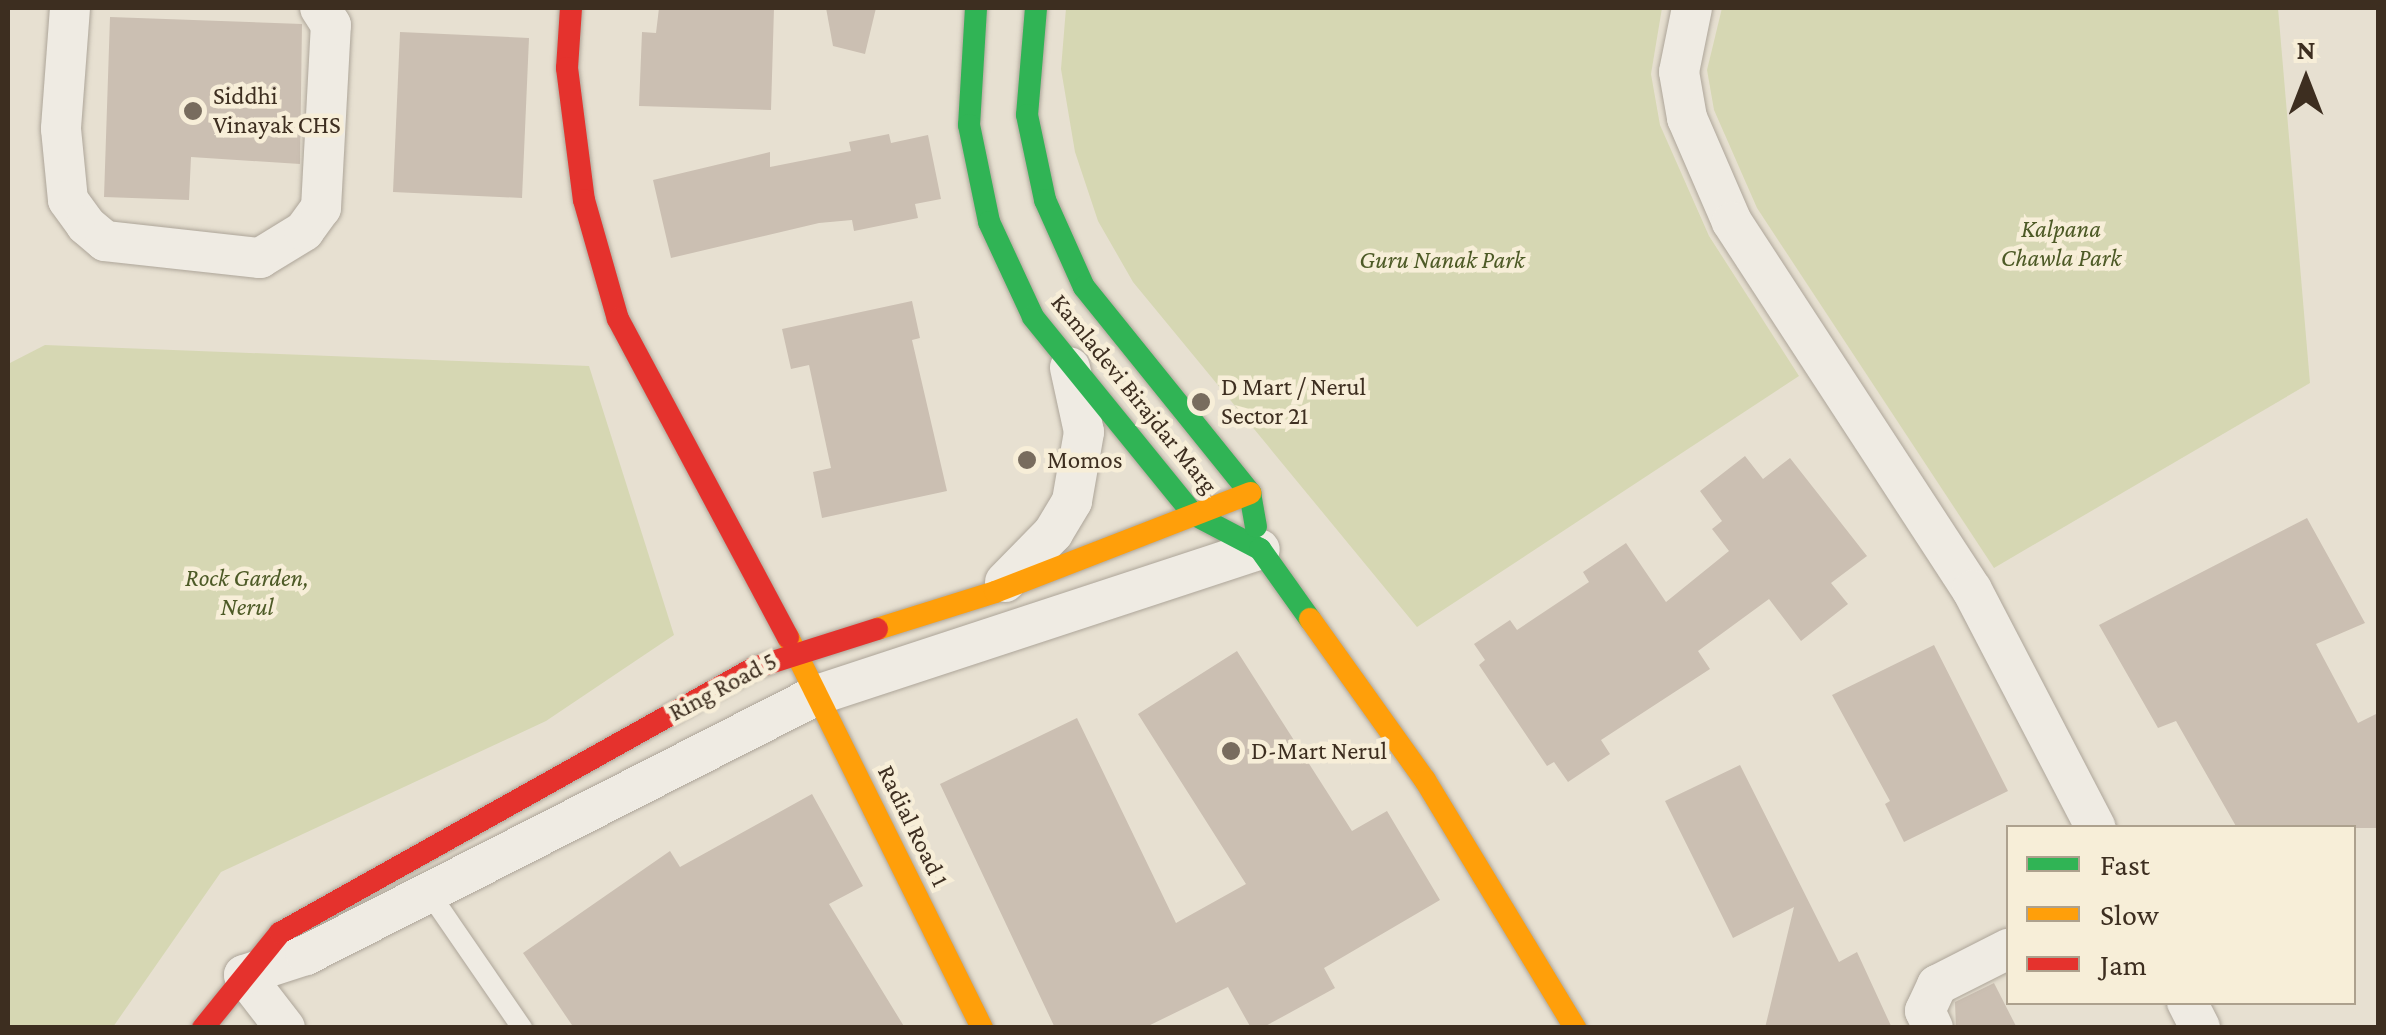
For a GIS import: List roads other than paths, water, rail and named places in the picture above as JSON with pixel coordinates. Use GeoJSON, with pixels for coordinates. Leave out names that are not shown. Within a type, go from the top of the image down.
{"type":"FeatureCollection","features":[{"type":"Feature","properties":{"kind":"street"},"geometry":{"type":"LineString","coordinates":[[70,8],[61,130],[68,200],[78,214],[105,241],[260,258],[304,231],[321,208],[331,25],[320,8]]}},
{"type":"Feature","properties":{"kind":"street","name":"Radial Road 1"},"geometry":{"type":"LineString","coordinates":[[571,8],[567,68],[584,200],[618,319],[795,650],[980,1027]]}},
{"type":"Feature","properties":{"kind":"street","name":"Kamladevi Birajdar Marg"},"geometry":{"type":"LineString","coordinates":[[976,8],[968,125],[989,222],[1033,318],[1193,514],[1260,549]]}},
{"type":"Feature","properties":{"kind":"street","name":"Kamladevi Birajdar Marg"},"geometry":{"type":"LineString","coordinates":[[1036,8],[1028,116],[1045,200],[1084,287],[1250,493],[1260,549],[1425,780],[1575,1028]]}},
{"type":"Feature","properties":{"kind":"street"},"geometry":{"type":"LineString","coordinates":[[1692,8],[1679,72],[1687,118],[1732,222],[1972,590],[2094,825]]}},
{"type":"Feature","properties":{"kind":"street"},"geometry":{"type":"LineString","coordinates":[[78,214],[153,218]]}},
{"type":"Feature","properties":{"kind":"street"},"geometry":{"type":"LineString","coordinates":[[994,592],[1053,533],[1072,501],[1084,432],[1068,361]]}},
{"type":"Feature","properties":{"kind":"street","name":"Ring Road 5"},"geometry":{"type":"LineString","coordinates":[[244,976],[306,955],[420,877],[795,650],[994,592],[1250,493]]}},
{"type":"Feature","properties":{"kind":"street","name":"Ring Road 5"},"geometry":{"type":"LineString","coordinates":[[420,877],[817,695],[1260,549]]}},
{"type":"Feature","properties":{"kind":"street"},"geometry":{"type":"LineString","coordinates":[[1933,1028],[1926,1011],[1937,985],[2006,951]]}},
{"type":"Feature","properties":{"kind":"street"},"geometry":{"type":"LineString","coordinates":[[203,1028],[244,976],[285,1028]]}},
{"type":"Feature","properties":{"kind":"street"},"geometry":{"type":"LineString","coordinates":[[2188,1005],[2200,1028]]}},
{"type":"Feature","properties":{"kind":"lane"},"geometry":{"type":"LineString","coordinates":[[420,877],[522,1028]]}},
{"type":"Feature","properties":{"kind":"place","name":"Siddhi Vinayak CHS"},"geometry":{"type":"Point","coordinates":[193,111]}},
{"type":"Feature","properties":{"kind":"place","name":"D Mart / Nerul Sector 21"},"geometry":{"type":"Point","coordinates":[1201,402]}},
{"type":"Feature","properties":{"kind":"place","name":"Momos"},"geometry":{"type":"Point","coordinates":[1027,460]}},
{"type":"Feature","properties":{"kind":"place","name":"D-Mart Nerul"},"geometry":{"type":"Point","coordinates":[1231,751]}},
{"type":"Feature","properties":{"kind":"park label","name":"Kalpana Chawla Park"},"geometry":{"type":"Point","coordinates":[2061,244]}},
{"type":"Feature","properties":{"kind":"park label","name":"Guru Nanak Park"},"geometry":{"type":"Point","coordinates":[1442,260]}},
{"type":"Feature","properties":{"kind":"park label","name":"Rock Garden, Nerul"},"geometry":{"type":"Point","coordinates":[247,594]}}]}
